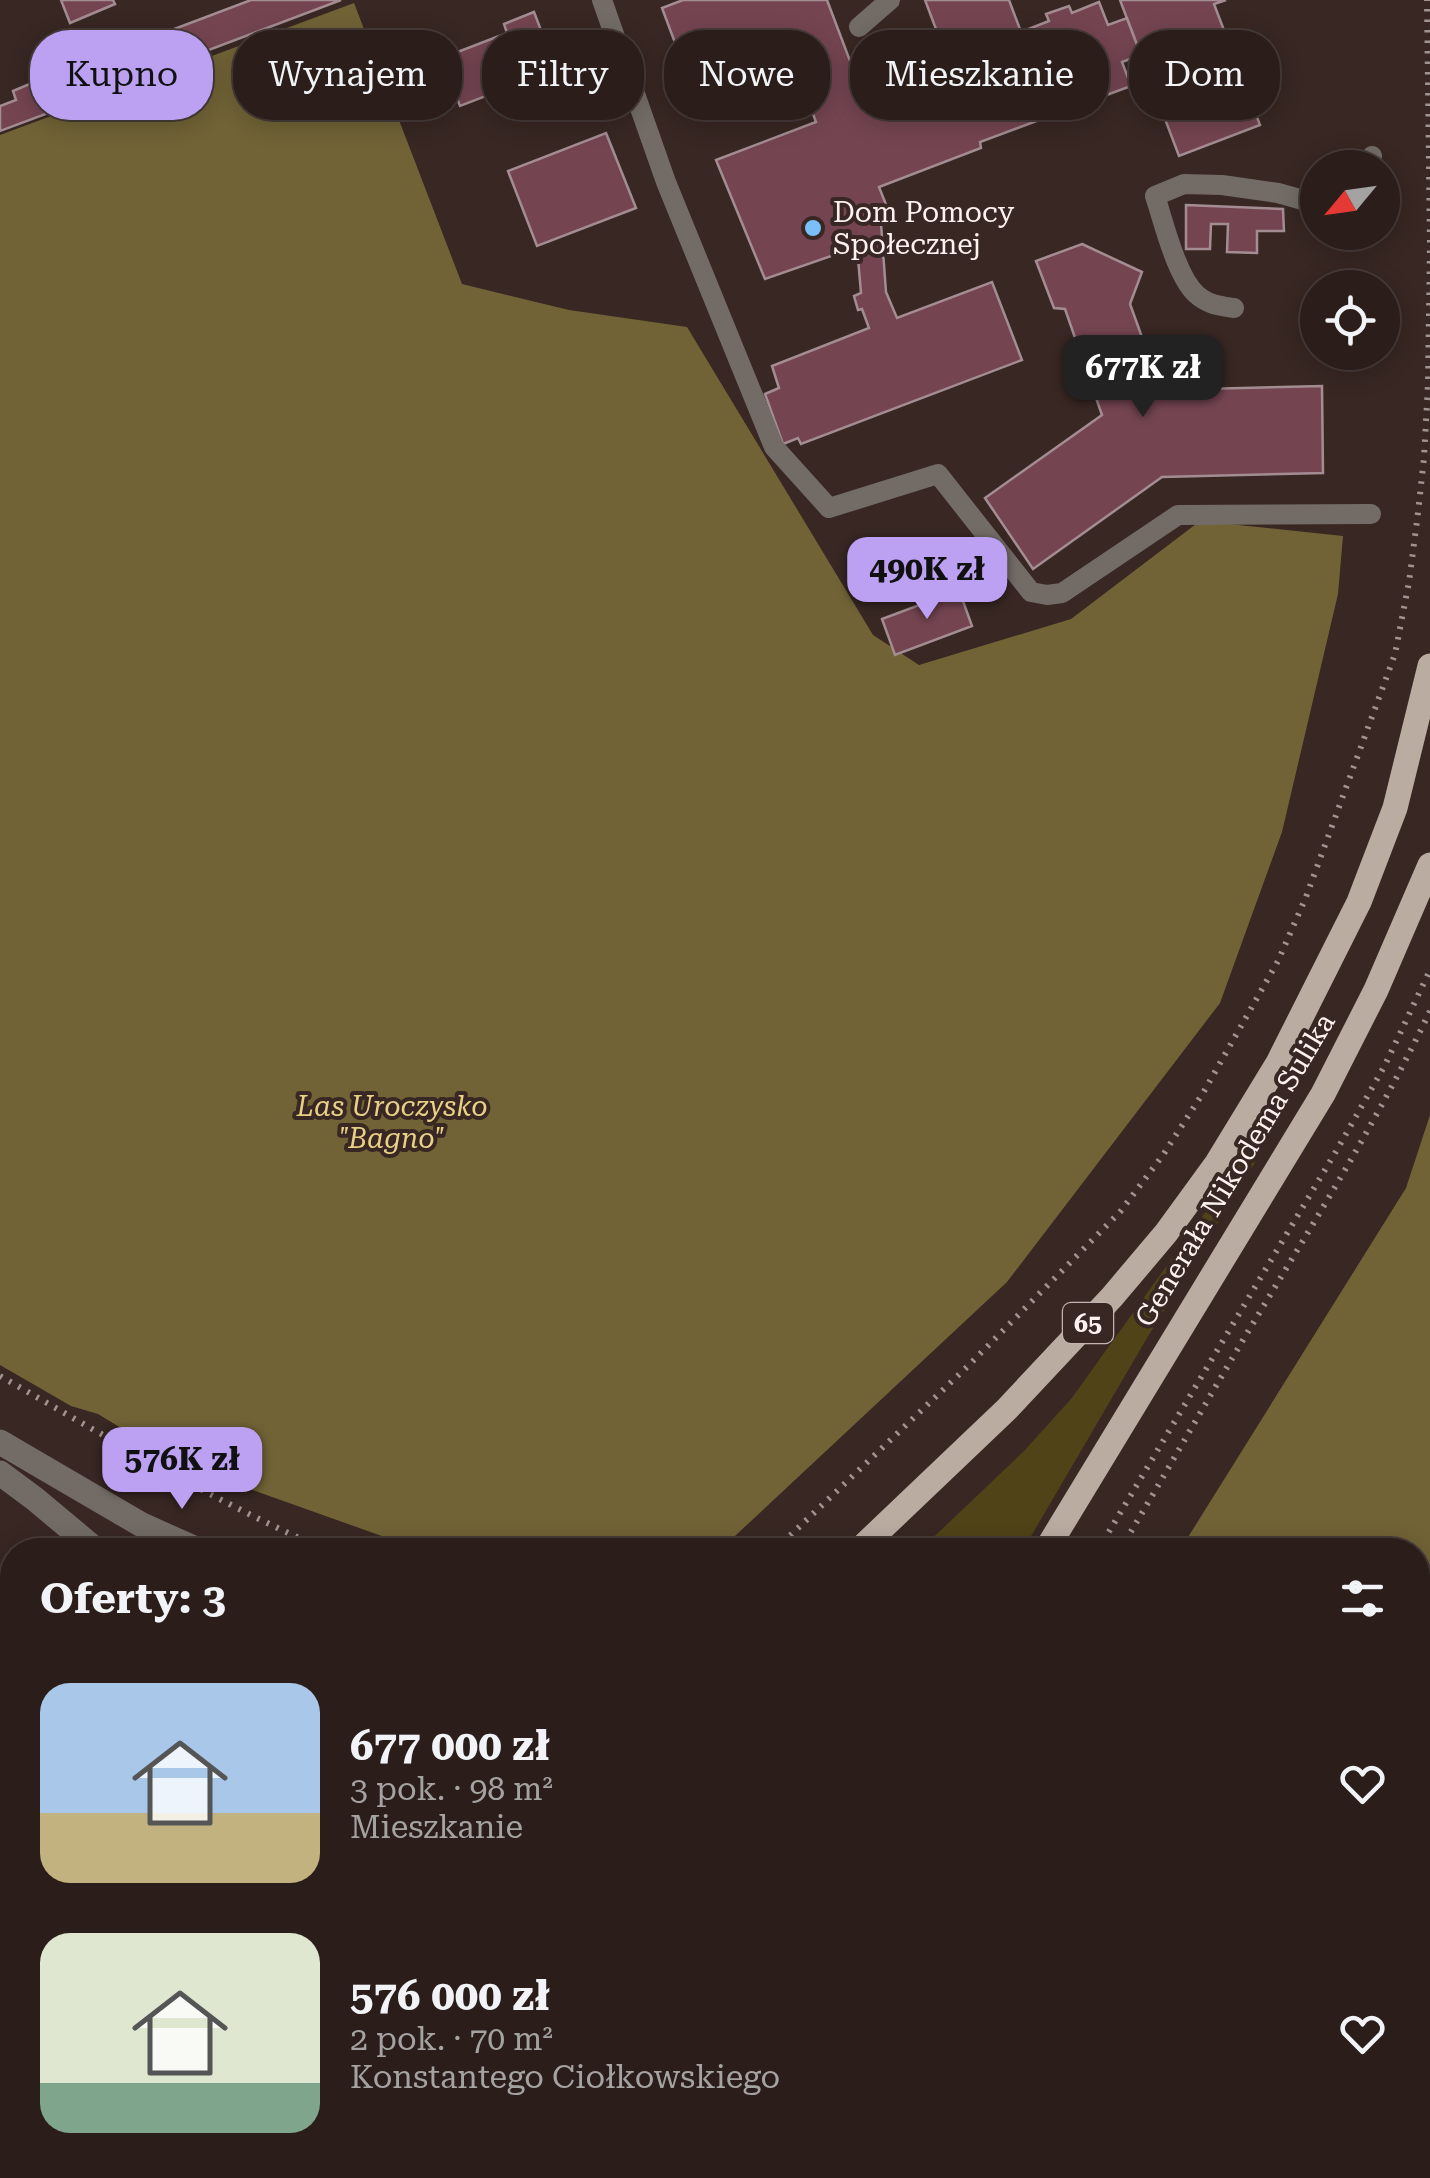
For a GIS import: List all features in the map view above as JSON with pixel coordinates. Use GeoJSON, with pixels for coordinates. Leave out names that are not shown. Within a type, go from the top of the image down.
{"type":"FeatureCollection","features":[{"type":"Feature","properties":{"kind":"main road","name":"Generała Nikodema Sulika"},"geometry":{"type":"LineString","coordinates":[[872,1538],[1007,1409],[1112,1297],[1166,1233],[1217,1163],[1278,1063],[1358,902],[1395,808],[1430,666]]}},
{"type":"Feature","properties":{"kind":"main road","name":"Generała Nikodema Sulika"},"geometry":{"type":"LineString","coordinates":[[1053,1538],[1323,1094],[1376,990],[1430,865]]}},
{"type":"Feature","properties":{"kind":"street"},"geometry":{"type":"LineString","coordinates":[[0,1442],[172,1538]]}},
{"type":"Feature","properties":{"kind":"street"},"geometry":{"type":"LineString","coordinates":[[0,1473],[82,1538]]}},
{"type":"Feature","properties":{"kind":"lane"},"geometry":{"type":"LineString","coordinates":[[602,0],[666,182],[774,447],[829,508],[938,474],[1031,592],[1048,596],[1062,593],[1178,515],[1371,514]]}},
{"type":"Feature","properties":{"kind":"lane"},"geometry":{"type":"LineString","coordinates":[[859,26],[890,0]]}},
{"type":"Feature","properties":{"kind":"lane"},"geometry":{"type":"LineString","coordinates":[[1234,308],[1214,306],[1194,293],[1176,261],[1155,196],[1184,184],[1222,185],[1300,199]]}},
{"type":"Feature","properties":{"kind":"path"},"geometry":{"type":"LineString","coordinates":[[788,1538],[968,1366],[1120,1212],[1203,1093],[1278,961],[1306,897],[1395,654],[1413,548],[1428,384],[1427,0]]}},
{"type":"Feature","properties":{"kind":"path"},"geometry":{"type":"LineString","coordinates":[[1105,1538],[1338,1148],[1430,970]]}},
{"type":"Feature","properties":{"kind":"path"},"geometry":{"type":"LineString","coordinates":[[1127,1538],[1316,1219],[1430,1011]]}},
{"type":"Feature","properties":{"kind":"path"},"geometry":{"type":"LineString","coordinates":[[0,1376],[247,1514],[300,1538]]}},
{"type":"Feature","properties":{"kind":"shaded area"},"geometry":{"type":"Polygon","coordinates":[[[1255,1143],[1264,1148],[1030,1538],[933,1538],[1024,1451],[1071,1399],[1255,1143]]]}},
{"type":"Feature","properties":{"kind":"green space","name":"Las Uroczysko \"Bagno\""},"geometry":{"type":"Polygon","coordinates":[[[354,3],[364,30],[282,30],[354,3]]]}},
{"type":"Feature","properties":{"kind":"green space","name":"Las Uroczysko \"Bagno\""},"geometry":{"type":"Polygon","coordinates":[[[233,48],[233,120],[399,120],[462,284],[569,310],[687,327],[873,635],[919,665],[1071,619],[1200,521],[1343,536],[1338,594],[1282,832],[1220,1003],[1007,1282],[733,1538],[387,1538],[216,1477],[144,1442],[98,1414],[71,1406],[0,1365],[0,135],[40,120],[213,120],[213,56],[233,48]]]}},
{"type":"Feature","properties":{"kind":"green space"},"geometry":{"type":"Polygon","coordinates":[[[1430,1115],[1430,1538],[1187,1538],[1406,1188],[1430,1115]]]}},
{"type":"Feature","properties":{"kind":"building"},"geometry":{"type":"Polygon","coordinates":[[[61,0],[113,0],[115,4],[70,23],[61,0]]]}},
{"type":"Feature","properties":{"kind":"building"},"geometry":{"type":"Polygon","coordinates":[[[251,0],[341,0],[262,30],[233,30],[233,41],[213,48],[213,30],[172,30],[251,0]]]}},
{"type":"Feature","properties":{"kind":"building","name":"Dom Pomocy Społecznej"},"geometry":{"type":"Polygon","coordinates":[[[683,0],[827,0],[850,61],[850,120],[1039,120],[980,142],[981,148],[879,187],[887,207],[880,210],[886,292],[897,318],[992,282],[1022,360],[801,444],[798,438],[783,444],[765,394],[779,388],[772,366],[869,328],[854,296],[861,293],[857,247],[765,279],[716,160],[815,120],[830,120],[830,30],[670,30],[662,8],[683,0]]]}},
{"type":"Feature","properties":{"kind":"building","name":"Dom Pomocy Społecznej"},"geometry":{"type":"Polygon","coordinates":[[[925,0],[1009,0],[1020,30],[934,30],[925,0]]]}},
{"type":"Feature","properties":{"kind":"building"},"geometry":{"type":"Polygon","coordinates":[[[1120,0],[1226,0],[1214,4],[1224,30],[1131,30],[1120,0]]]}},
{"type":"Feature","properties":{"kind":"building","name":"Dom Pomocy Społecznej"},"geometry":{"type":"Polygon","coordinates":[[[1099,2],[1108,25],[1127,18],[1132,30],[1129,59],[1122,62],[1129,87],[1109,94],[1109,30],[1026,30],[1049,21],[1046,14],[1069,6],[1072,13],[1099,2]]]}},
{"type":"Feature","properties":{"kind":"building"},"geometry":{"type":"Polygon","coordinates":[[[534,12],[541,30],[506,30],[504,24],[534,12]]]}},
{"type":"Feature","properties":{"kind":"building"},"geometry":{"type":"Polygon","coordinates":[[[482,43],[482,98],[462,105],[462,50],[482,43]]]}},
{"type":"Feature","properties":{"kind":"building"},"geometry":{"type":"Polygon","coordinates":[[[30,84],[30,120],[0,131],[0,106],[16,100],[13,91],[30,84]]]}},
{"type":"Feature","properties":{"kind":"building"},"geometry":{"type":"Polygon","coordinates":[[[1165,120],[1258,120],[1260,125],[1179,156],[1165,120]]]}},
{"type":"Feature","properties":{"kind":"building"},"geometry":{"type":"Polygon","coordinates":[[[606,133],[636,208],[537,246],[508,171],[606,133]]]}},
{"type":"Feature","properties":{"kind":"building"},"geometry":{"type":"Polygon","coordinates":[[[1186,205],[1283,209],[1284,231],[1257,231],[1257,253],[1227,252],[1228,224],[1211,224],[1210,249],[1186,249],[1186,205]]]}},
{"type":"Feature","properties":{"kind":"building","name":"Dom Pomocy Społecznej"},"geometry":{"type":"Polygon","coordinates":[[[1082,244],[1142,272],[1130,304],[1161,390],[1322,386],[1323,473],[1162,477],[1033,569],[985,498],[1102,415],[1065,309],[1054,308],[1036,261],[1082,244]]]}},
{"type":"Feature","properties":{"kind":"building"},"geometry":{"type":"Polygon","coordinates":[[[959,590],[972,626],[895,655],[882,619],[959,590]]]}},
{"type":"Feature","properties":{"kind":"place","name":"Dom Pomocy Społecznej"},"geometry":{"type":"Point","coordinates":[813,228]}}]}
